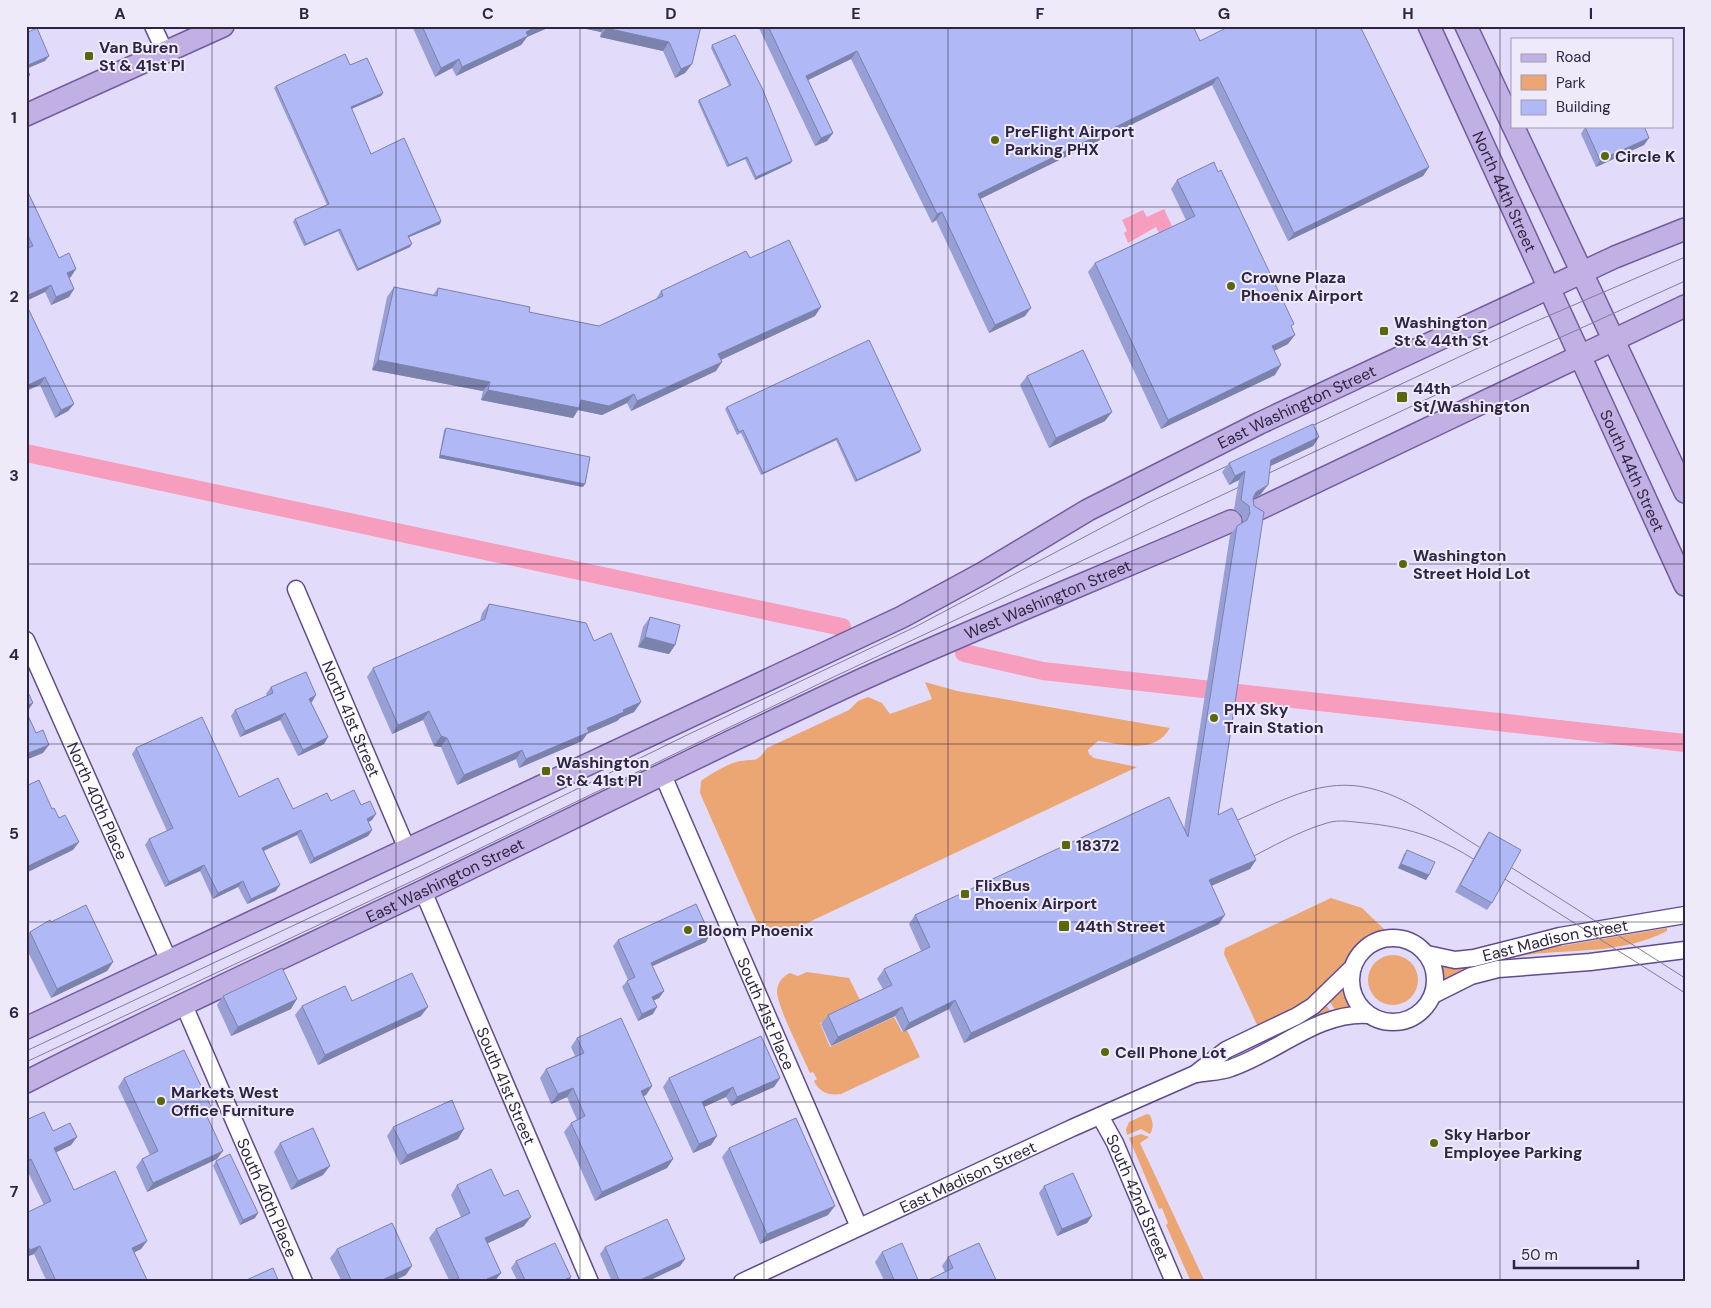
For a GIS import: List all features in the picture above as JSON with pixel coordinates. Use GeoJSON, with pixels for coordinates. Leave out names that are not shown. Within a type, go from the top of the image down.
{"type":"FeatureCollection","features":[{"type":"Feature","properties":{"kind":"main road"},"geometry":{"type":"LineString","coordinates":[[26,115],[223,26]]}},
{"type":"Feature","properties":{"kind":"main road","name":"North 44th Street"},"geometry":{"type":"LineString","coordinates":[[1429,26],[1580,357]]}},
{"type":"Feature","properties":{"kind":"main road"},"geometry":{"type":"LineString","coordinates":[[1466,26],[1511,121]]}},
{"type":"Feature","properties":{"kind":"main road"},"geometry":{"type":"LineString","coordinates":[[1514,128],[1685,492]]}},
{"type":"Feature","properties":{"kind":"main road","name":"East Washington Street"},"geometry":{"type":"LineString","coordinates":[[407,849],[921,607],[1105,502],[1336,386],[1582,273],[1685,229]]}},
{"type":"Feature","properties":{"kind":"main road"},"geometry":{"type":"LineString","coordinates":[[1259,509],[1685,306]]}},
{"type":"Feature","properties":{"kind":"main road","name":"South 44th Street"},"geometry":{"type":"LineString","coordinates":[[1580,357],[1685,585]]}},
{"type":"Feature","properties":{"kind":"main road","name":"West Washington Street"},"geometry":{"type":"LineString","coordinates":[[864,679],[994,621],[1231,521]]}},
{"type":"Feature","properties":{"kind":"main road","name":"East Washington Street"},"geometry":{"type":"LineString","coordinates":[[26,1082],[183,1003],[423,891],[662,773],[864,679]]}},
{"type":"Feature","properties":{"kind":"main road"},"geometry":{"type":"LineString","coordinates":[[26,1028],[407,849]]}},
{"type":"Feature","properties":{"kind":"street"},"geometry":{"type":"LineString","coordinates":[[153,26],[165,52]]}},
{"type":"Feature","properties":{"kind":"street","name":"North 41st Street"},"geometry":{"type":"LineString","coordinates":[[296,589],[407,849]]}},
{"type":"Feature","properties":{"kind":"street","name":"North 40th Place"},"geometry":{"type":"LineString","coordinates":[[26,640],[169,961]]}},
{"type":"Feature","properties":{"kind":"street","name":"South 41st Place"},"geometry":{"type":"LineString","coordinates":[[662,773],[859,1227]]}},
{"type":"Feature","properties":{"kind":"street","name":"South 41st Street"},"geometry":{"type":"LineString","coordinates":[[423,891],[590,1282]]}},
{"type":"Feature","properties":{"kind":"street","name":"East Madison Street"},"geometry":{"type":"LineString","coordinates":[[1427,954],[1455,960],[1474,958],[1560,936],[1685,915]]}},
{"type":"Feature","properties":{"kind":"street"},"geometry":{"type":"LineString","coordinates":[[1387,938],[1410,941],[1427,954],[1434,967],[1436,981],[1433,995],[1420,1013],[1408,1020],[1382,1021],[1369,1015],[1359,1006],[1353,993],[1351,980],[1353,966],[1366,947],[1387,938]]}},
{"type":"Feature","properties":{"kind":"street","name":"East Madison Street"},"geometry":{"type":"LineString","coordinates":[[1433,995],[1471,976],[1498,969],[1590,962],[1685,950]]}},
{"type":"Feature","properties":{"kind":"street","name":"East Madison Street"},"geometry":{"type":"LineString","coordinates":[[742,1282],[1195,1074],[1226,1050],[1297,1016],[1313,1006],[1353,966]]}},
{"type":"Feature","properties":{"kind":"street","name":"South 40th Place"},"geometry":{"type":"LineString","coordinates":[[183,1003],[304,1282]]}},
{"type":"Feature","properties":{"kind":"street","name":"East Madison Street"},"geometry":{"type":"LineString","coordinates":[[1195,1074],[1230,1068],[1334,1018],[1356,1014],[1369,1015]]}},
{"type":"Feature","properties":{"kind":"street","name":"South 42nd Street"},"geometry":{"type":"LineString","coordinates":[[1100,1116],[1114,1143],[1174,1282]]}},
{"type":"Feature","properties":{"kind":"green space"},"geometry":{"type":"Polygon","coordinates":[[[925,682],[957,691],[1170,728],[1156,742],[1147,745],[1138,746],[1098,741],[1088,750],[1089,754],[1094,758],[1137,767],[786,933],[780,927],[770,928],[758,925],[700,793],[701,781],[731,764],[758,758],[767,748],[849,710],[858,701],[868,697],[882,703],[890,714],[932,699],[925,682]]]}},
{"type":"Feature","properties":{"kind":"green space"},"geometry":{"type":"Polygon","coordinates":[[[1331,898],[1362,908],[1386,931],[1362,940],[1330,984],[1305,1005],[1259,1029],[1224,954],[1225,948],[1331,898]]]}},
{"type":"Feature","properties":{"kind":"green space"},"geometry":{"type":"Polygon","coordinates":[[[1667,928],[1667,931],[1632,944],[1515,957],[1483,966],[1443,982],[1442,966],[1667,928]]]}},
{"type":"Feature","properties":{"kind":"green space"},"geometry":{"type":"Polygon","coordinates":[[[1393,955],[1402,957],[1413,966],[1418,980],[1416,989],[1407,1000],[1393,1005],[1384,1003],[1373,994],[1368,980],[1370,971],[1379,960],[1393,955]]]}},
{"type":"Feature","properties":{"kind":"green space"},"geometry":{"type":"Polygon","coordinates":[[[807,972],[849,978],[862,1004],[820,1023],[830,1047],[894,1017],[902,1032],[907,1030],[920,1057],[841,1094],[829,1094],[822,1090],[816,1085],[814,1081],[817,1079],[813,1072],[810,1073],[791,1032],[781,1008],[777,991],[779,982],[790,973],[798,976],[807,972]]]}},
{"type":"Feature","properties":{"kind":"green space"},"geometry":{"type":"Polygon","coordinates":[[[1343,990],[1350,1007],[1335,1010],[1330,1002],[1343,990]]]}},
{"type":"Feature","properties":{"kind":"green space"},"geometry":{"type":"Polygon","coordinates":[[[1327,1006],[1330,1011],[1273,1041],[1266,1041],[1296,1026],[1327,1006]]]}},
{"type":"Feature","properties":{"kind":"green space"},"geometry":{"type":"Polygon","coordinates":[[[1147,1114],[1150,1115],[1152,1122],[1150,1134],[1141,1129],[1127,1135],[1126,1129],[1129,1122],[1147,1114]]]}},
{"type":"Feature","properties":{"kind":"green space"},"geometry":{"type":"Polygon","coordinates":[[[1141,1134],[1149,1137],[1140,1143],[1205,1282],[1191,1282],[1166,1225],[1168,1223],[1162,1208],[1159,1209],[1129,1138],[1141,1134]]]}},
{"type":"Feature","properties":{"kind":"shaded area"},"geometry":{"type":"Polygon","coordinates":[[[1164,209],[1172,226],[1159,233],[1156,227],[1128,243],[1124,233],[1127,231],[1122,220],[1143,210],[1147,217],[1164,209]]]}},
{"type":"Feature","properties":{"kind":"building"},"geometry":{"type":"Polygon","coordinates":[[[422,26],[538,26],[526,32],[528,36],[462,67],[459,59],[441,68],[422,26]]]}},
{"type":"Feature","properties":{"kind":"building"},"geometry":{"type":"Polygon","coordinates":[[[607,26],[701,26],[692,64],[681,69],[669,42],[606,28],[607,26]]]}},
{"type":"Feature","properties":{"kind":"building","name":"PreFlight Airport Parking PHX"},"geometry":{"type":"Polygon","coordinates":[[[768,26],[1193,26],[1200,41],[1230,26],[1360,26],[1429,167],[1294,233],[1218,77],[978,194],[1031,308],[995,325],[942,212],[937,214],[857,51],[806,76],[833,133],[821,138],[768,26]]]}},
{"type":"Feature","properties":{"kind":"building"},"geometry":{"type":"Polygon","coordinates":[[[37,28],[49,56],[26,66],[26,33],[37,28]]]}},
{"type":"Feature","properties":{"kind":"building"},"geometry":{"type":"Polygon","coordinates":[[[735,35],[762,88],[792,161],[756,177],[747,157],[729,165],[699,100],[731,85],[712,45],[735,35]]]}},
{"type":"Feature","properties":{"kind":"building"},"geometry":{"type":"Polygon","coordinates":[[[345,54],[350,65],[367,58],[383,93],[351,107],[371,154],[404,138],[441,221],[408,236],[412,244],[358,269],[340,229],[306,244],[295,219],[329,204],[276,86],[345,54]]]}},
{"type":"Feature","properties":{"kind":"building"},"geometry":{"type":"Polygon","coordinates":[[[26,68],[30,75],[26,77],[26,68]]]}},
{"type":"Feature","properties":{"kind":"building","name":"Circle K"},"geometry":{"type":"Polygon","coordinates":[[[1585,128],[1645,128],[1649,138],[1600,160],[1585,128]]]}},
{"type":"Feature","properties":{"kind":"building"},"geometry":{"type":"Polygon","coordinates":[[[1214,162],[1218,172],[1221,170],[1294,324],[1291,326],[1295,335],[1272,346],[1281,365],[1168,420],[1095,263],[1195,216],[1177,180],[1214,162]]]}},
{"type":"Feature","properties":{"kind":"building"},"geometry":{"type":"Polygon","coordinates":[[[26,188],[59,258],[69,253],[76,269],[67,273],[74,289],[56,297],[51,285],[26,296],[26,249],[33,246],[26,231],[26,188]]]}},
{"type":"Feature","properties":{"kind":"building"},"geometry":{"type":"Polygon","coordinates":[[[789,240],[821,307],[718,354],[722,362],[637,401],[634,394],[609,406],[581,400],[579,408],[488,390],[490,382],[378,360],[394,287],[437,296],[438,288],[530,307],[529,312],[599,326],[663,296],[661,291],[746,251],[750,258],[789,240]]]}},
{"type":"Feature","properties":{"kind":"building"},"geometry":{"type":"Polygon","coordinates":[[[26,304],[74,404],[61,410],[45,377],[26,386],[26,304]]]}},
{"type":"Feature","properties":{"kind":"building"},"geometry":{"type":"Polygon","coordinates":[[[869,340],[921,450],[857,480],[837,438],[763,473],[743,430],[739,432],[727,407],[869,340]]]}},
{"type":"Feature","properties":{"kind":"building"},"geometry":{"type":"Polygon","coordinates":[[[1083,350],[1112,412],[1056,438],[1027,376],[1083,350]]]}},
{"type":"Feature","properties":{"kind":"building","name":"PHX Sky Train Station"},"geometry":{"type":"Polygon","coordinates":[[[1313,424],[1319,437],[1271,460],[1268,485],[1256,492],[1253,498],[1254,506],[1264,512],[1218,815],[1232,808],[1256,860],[1209,880],[1225,915],[971,1033],[955,1000],[909,1023],[902,1007],[838,1037],[828,1015],[892,985],[884,969],[930,947],[915,915],[1169,797],[1188,837],[1237,526],[1247,520],[1250,513],[1249,506],[1241,500],[1245,471],[1235,476],[1229,463],[1313,424]]]}},
{"type":"Feature","properties":{"kind":"building"},"geometry":{"type":"Polygon","coordinates":[[[446,428],[590,457],[585,484],[440,455],[446,428]]]}},
{"type":"Feature","properties":{"kind":"building"},"geometry":{"type":"Polygon","coordinates":[[[489,604],[586,623],[594,641],[611,633],[641,702],[623,710],[624,712],[587,728],[589,732],[526,759],[522,750],[464,775],[447,738],[441,736],[429,711],[398,725],[373,668],[485,619],[489,604]]]}},
{"type":"Feature","properties":{"kind":"building"},"geometry":{"type":"Polygon","coordinates":[[[650,617],[680,625],[675,645],[645,637],[650,617]]]}},
{"type":"Feature","properties":{"kind":"building"},"geometry":{"type":"Polygon","coordinates":[[[306,672],[316,695],[309,699],[328,737],[303,750],[285,713],[245,731],[235,710],[273,693],[271,687],[306,672]]]}},
{"type":"Feature","properties":{"kind":"building"},"geometry":{"type":"Polygon","coordinates":[[[26,688],[33,703],[26,706],[26,688]]]}},
{"type":"Feature","properties":{"kind":"building"},"geometry":{"type":"Polygon","coordinates":[[[26,711],[36,733],[43,730],[49,745],[26,754],[26,711]]]}},
{"type":"Feature","properties":{"kind":"building"},"geometry":{"type":"Polygon","coordinates":[[[202,717],[239,797],[278,778],[293,809],[327,793],[331,801],[354,790],[361,805],[370,801],[376,814],[367,819],[372,830],[314,858],[301,830],[262,848],[280,885],[251,899],[243,881],[218,893],[204,865],[169,882],[149,839],[173,828],[136,748],[202,717]]]}},
{"type":"Feature","properties":{"kind":"building"},"geometry":{"type":"Polygon","coordinates":[[[39,780],[52,809],[54,808],[59,818],[65,815],[79,842],[26,867],[26,786],[39,780]]]}},
{"type":"Feature","properties":{"kind":"building"},"geometry":{"type":"Polygon","coordinates":[[[1489,832],[1521,850],[1492,903],[1460,885],[1489,832]]]}},
{"type":"Feature","properties":{"kind":"building"},"geometry":{"type":"Polygon","coordinates":[[[1407,850],[1435,862],[1429,875],[1401,864],[1407,850]]]}},
{"type":"Feature","properties":{"kind":"building"},"geometry":{"type":"Polygon","coordinates":[[[696,904],[710,935],[651,963],[664,991],[652,997],[657,1007],[642,1014],[627,981],[635,977],[618,940],[696,904]]]}},
{"type":"Feature","properties":{"kind":"building"},"geometry":{"type":"Polygon","coordinates":[[[86,905],[113,962],[57,989],[30,932],[50,920],[51,922],[86,905]]]}},
{"type":"Feature","properties":{"kind":"building"},"geometry":{"type":"Polygon","coordinates":[[[282,968],[297,999],[238,1027],[223,996],[282,968]]]}},
{"type":"Feature","properties":{"kind":"building"},"geometry":{"type":"Polygon","coordinates":[[[412,973],[428,1007],[325,1055],[302,1006],[345,986],[352,1001],[412,973]]]}},
{"type":"Feature","properties":{"kind":"building"},"geometry":{"type":"Polygon","coordinates":[[[621,1018],[652,1086],[641,1091],[673,1159],[602,1192],[571,1123],[585,1116],[573,1088],[558,1094],[546,1069],[584,1053],[577,1038],[621,1018]]]}},
{"type":"Feature","properties":{"kind":"building"},"geometry":{"type":"Polygon","coordinates":[[[761,1036],[780,1078],[737,1097],[733,1087],[702,1102],[717,1136],[699,1144],[669,1078],[761,1036]]]}},
{"type":"Feature","properties":{"kind":"building"},"geometry":{"type":"Polygon","coordinates":[[[184,1050],[211,1107],[204,1110],[223,1151],[153,1183],[142,1159],[158,1151],[124,1078],[184,1050]]]}},
{"type":"Feature","properties":{"kind":"building"},"geometry":{"type":"Polygon","coordinates":[[[452,1100],[464,1129],[407,1155],[393,1127],[452,1100]]]}},
{"type":"Feature","properties":{"kind":"building"},"geometry":{"type":"Polygon","coordinates":[[[44,1112],[53,1131],[70,1123],[77,1137],[54,1148],[74,1190],[115,1171],[147,1241],[132,1248],[148,1282],[55,1282],[40,1246],[30,1250],[26,1242],[26,1213],[51,1201],[31,1159],[26,1161],[26,1120],[44,1112]]]}},
{"type":"Feature","properties":{"kind":"building"},"geometry":{"type":"Polygon","coordinates":[[[796,1118],[835,1206],[767,1234],[729,1148],[796,1118]]]}},
{"type":"Feature","properties":{"kind":"building"},"geometry":{"type":"Polygon","coordinates":[[[313,1128],[330,1166],[298,1181],[280,1143],[313,1128]]]}},
{"type":"Feature","properties":{"kind":"building"},"geometry":{"type":"Polygon","coordinates":[[[230,1154],[258,1213],[243,1220],[216,1161],[230,1154]]]}},
{"type":"Feature","properties":{"kind":"building"},"geometry":{"type":"Polygon","coordinates":[[[491,1169],[504,1196],[518,1190],[531,1217],[485,1238],[501,1273],[487,1279],[489,1282],[451,1282],[459,1278],[436,1229],[470,1213],[457,1185],[491,1169]]]}},
{"type":"Feature","properties":{"kind":"building"},"geometry":{"type":"Polygon","coordinates":[[[1073,1173],[1092,1216],[1062,1229],[1044,1186],[1073,1173]]]}},
{"type":"Feature","properties":{"kind":"building"},"geometry":{"type":"Polygon","coordinates":[[[667,1219],[685,1259],[636,1282],[620,1282],[605,1247],[667,1219]]]}},
{"type":"Feature","properties":{"kind":"building"},"geometry":{"type":"Polygon","coordinates":[[[392,1223],[412,1266],[378,1282],[352,1282],[337,1249],[392,1223]]]}},
{"type":"Feature","properties":{"kind":"building"},"geometry":{"type":"Polygon","coordinates":[[[555,1243],[571,1277],[560,1282],[526,1282],[516,1261],[555,1243]]]}},
{"type":"Feature","properties":{"kind":"building"},"geometry":{"type":"Polygon","coordinates":[[[902,1243],[919,1282],[895,1282],[882,1252],[902,1243]]]}},
{"type":"Feature","properties":{"kind":"building"},"geometry":{"type":"Polygon","coordinates":[[[979,1243],[997,1282],[924,1282],[953,1268],[948,1257],[979,1243]]]}},
{"type":"Feature","properties":{"kind":"building"},"geometry":{"type":"Polygon","coordinates":[[[273,1268],[279,1282],[242,1282],[273,1268]]]}},
{"type":"Feature","properties":{"kind":"waterway"},"geometry":{"type":"LineString","coordinates":[[26,453],[842,627]]}},
{"type":"Feature","properties":{"kind":"waterway"},"geometry":{"type":"LineString","coordinates":[[964,653],[1043,671],[1685,743]]}},
{"type":"Feature","properties":{"kind":"tram line"},"geometry":{"type":"LineString","coordinates":[[1301,431],[1525,326],[1685,257]]}},
{"type":"Feature","properties":{"kind":"tram line"},"geometry":{"type":"LineString","coordinates":[[26,1062],[421,877],[825,681],[1504,363],[1685,281]]}},
{"type":"Feature","properties":{"kind":"tram line"},"geometry":{"type":"LineString","coordinates":[[26,1051],[418,867],[687,735],[915,627],[1150,502],[1240,460]]}},
{"type":"Feature","properties":{"kind":"tram line"},"geometry":{"type":"LineString","coordinates":[[1229,824],[1303,792],[1325,787],[1348,785],[1371,788],[1396,797],[1424,812],[1685,978]]}},
{"type":"Feature","properties":{"kind":"tram line"},"geometry":{"type":"LineString","coordinates":[[1246,860],[1296,835],[1317,826],[1337,821],[1380,825],[1407,830],[1445,843],[1470,857],[1685,993]]}},
{"type":"Feature","properties":{"kind":"place","name":"Van Buren St & 41st Pl"},"geometry":{"type":"Point","coordinates":[89,56]}},
{"type":"Feature","properties":{"kind":"place","name":"PreFlight Airport Parking PHX"},"geometry":{"type":"Point","coordinates":[995,140]}},
{"type":"Feature","properties":{"kind":"place","name":"Circle K"},"geometry":{"type":"Point","coordinates":[1605,156]}},
{"type":"Feature","properties":{"kind":"place","name":"Crowne Plaza Phoenix Airport"},"geometry":{"type":"Point","coordinates":[1231,286]}},
{"type":"Feature","properties":{"kind":"place","name":"Washington St & 44th St"},"geometry":{"type":"Point","coordinates":[1384,331]}},
{"type":"Feature","properties":{"kind":"place","name":"44th St/Washington"},"geometry":{"type":"Point","coordinates":[1402,397]}},
{"type":"Feature","properties":{"kind":"place","name":"Washington Street Hold Lot"},"geometry":{"type":"Point","coordinates":[1403,564]}},
{"type":"Feature","properties":{"kind":"place","name":"PHX Sky Train Station"},"geometry":{"type":"Point","coordinates":[1214,718]}},
{"type":"Feature","properties":{"kind":"place","name":"Washington St & 41st Pl"},"geometry":{"type":"Point","coordinates":[546,771]}},
{"type":"Feature","properties":{"kind":"place","name":"18372"},"geometry":{"type":"Point","coordinates":[1066,845]}},
{"type":"Feature","properties":{"kind":"place","name":"FlixBus Phoenix Airport"},"geometry":{"type":"Point","coordinates":[965,894]}},
{"type":"Feature","properties":{"kind":"place","name":"44th Street"},"geometry":{"type":"Point","coordinates":[1064,926]}},
{"type":"Feature","properties":{"kind":"place","name":"Bloom Phoenix"},"geometry":{"type":"Point","coordinates":[688,930]}},
{"type":"Feature","properties":{"kind":"place","name":"Cell Phone Lot"},"geometry":{"type":"Point","coordinates":[1105,1052]}},
{"type":"Feature","properties":{"kind":"place","name":"Markets West Office Furniture"},"geometry":{"type":"Point","coordinates":[161,1101]}},
{"type":"Feature","properties":{"kind":"place","name":"Sky Harbor Employee Parking"},"geometry":{"type":"Point","coordinates":[1434,1143]}}]}
